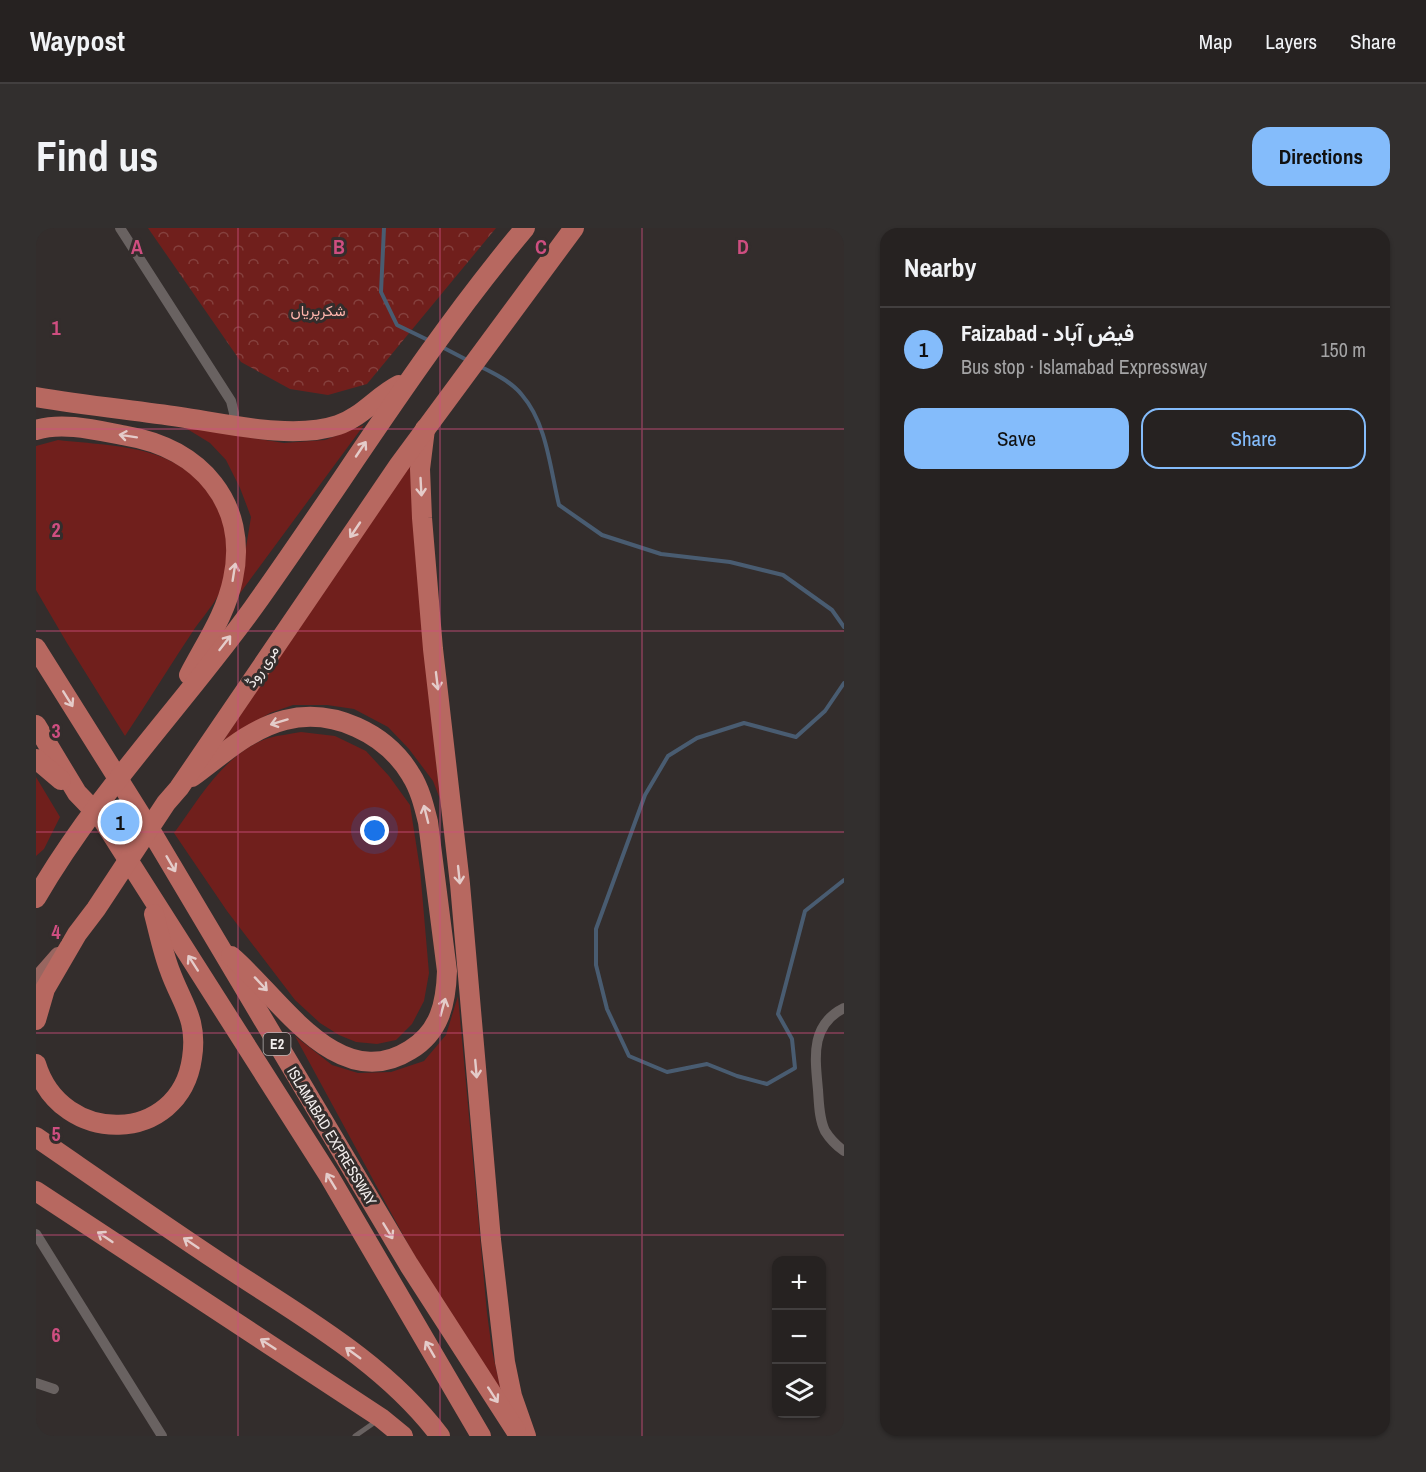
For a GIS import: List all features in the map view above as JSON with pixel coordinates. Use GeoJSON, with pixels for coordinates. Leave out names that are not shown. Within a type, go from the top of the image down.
{"type":"FeatureCollection","features":[{"type":"Feature","properties":{"kind":"highway"},"geometry":{"type":"LineString","coordinates":[[36,898],[61,857],[136,754],[252,608],[459,310],[525,228]]}},
{"type":"Feature","properties":{"kind":"highway","name":"مری روڈ"},"geometry":{"type":"LineString","coordinates":[[77,933],[96,909],[166,803],[179,788],[448,396],[574,228]]}},
{"type":"Feature","properties":{"kind":"highway"},"geometry":{"type":"LineString","coordinates":[[36,397],[300,432],[320,430],[341,424],[367,410],[391,389],[411,376]]}},
{"type":"Feature","properties":{"kind":"highway"},"geometry":{"type":"LineString","coordinates":[[36,430],[77,428],[147,439],[184,457],[204,473],[218,488],[228,506],[236,537],[237,556],[233,580],[223,612],[165,720]]}},
{"type":"Feature","properties":{"kind":"highway"},"geometry":{"type":"LineString","coordinates":[[425,429],[420,469],[422,518],[433,649],[460,884],[491,1240],[505,1362],[512,1396],[526,1436]]}},
{"type":"Feature","properties":{"kind":"highway","name":"ISLAMABAD EXPRESSWAY"},"geometry":{"type":"LineString","coordinates":[[36,648],[154,836],[409,1265],[520,1436]]}},
{"type":"Feature","properties":{"kind":"highway"},"geometry":{"type":"LineString","coordinates":[[179,788],[244,738],[285,720],[325,718],[361,729],[379,740],[411,775],[422,799],[428,822],[447,971],[447,996],[440,1017],[429,1035],[412,1049],[397,1058],[381,1062],[361,1062],[343,1057],[309,1034],[247,969],[218,944]]}},
{"type":"Feature","properties":{"kind":"highway","name":"ISLAMABAD EXPRESSWAY"},"geometry":{"type":"LineString","coordinates":[[36,725],[77,793],[102,819],[329,1176],[481,1436]]}},
{"type":"Feature","properties":{"kind":"highway"},"geometry":{"type":"LineString","coordinates":[[36,759],[77,793]]}},
{"type":"Feature","properties":{"kind":"highway"},"geometry":{"type":"LineString","coordinates":[[36,875],[61,857]]}},
{"type":"Feature","properties":{"kind":"highway"},"geometry":{"type":"LineString","coordinates":[[36,1064],[51,1094],[83,1119],[101,1125],[139,1122],[155,1115],[179,1092],[192,1059],[192,1027],[188,1008],[169,971],[150,896]]}},
{"type":"Feature","properties":{"kind":"highway"},"geometry":{"type":"LineString","coordinates":[[36,1020],[45,989],[77,933]]}},
{"type":"Feature","properties":{"kind":"highway"},"geometry":{"type":"LineString","coordinates":[[36,1137],[353,1352],[386,1377],[440,1436]]}},
{"type":"Feature","properties":{"kind":"highway"},"geometry":{"type":"LineString","coordinates":[[36,1191],[381,1418],[403,1436]]}},
{"type":"Feature","properties":{"kind":"main road","name":"مری روڈ"},"geometry":{"type":"LineString","coordinates":[[36,980],[77,933]]}},
{"type":"Feature","properties":{"kind":"street"},"geometry":{"type":"LineString","coordinates":[[120,228],[231,400],[234,424]]}},
{"type":"Feature","properties":{"kind":"street"},"geometry":{"type":"LineString","coordinates":[[844,1008],[831,1015],[820,1031],[815,1053],[824,1130],[844,1151]]}},
{"type":"Feature","properties":{"kind":"street"},"geometry":{"type":"LineString","coordinates":[[36,1234],[162,1436]]}},
{"type":"Feature","properties":{"kind":"street"},"geometry":{"type":"LineString","coordinates":[[36,1383],[54,1389]]}},
{"type":"Feature","properties":{"kind":"lane"},"geometry":{"type":"LineString","coordinates":[[355,1436],[381,1418]]}},
{"type":"Feature","properties":{"kind":"green space","name":"شکرپریاں"},"geometry":{"type":"Polygon","coordinates":[[[148,228],[496,228],[367,384],[328,395],[290,389],[241,362],[148,228]]]}},
{"type":"Feature","properties":{"kind":"green space"},"geometry":{"type":"Polygon","coordinates":[[[364,425],[238,596],[251,517],[226,460],[210,443],[184,427],[284,443],[325,440],[364,425]]]}},
{"type":"Feature","properties":{"kind":"green space"},"geometry":{"type":"Polygon","coordinates":[[[58,440],[127,448],[169,460],[187,471],[203,486],[221,515],[226,532],[228,569],[221,591],[125,736],[36,590],[36,446],[58,440]]]}},
{"type":"Feature","properties":{"kind":"green space"},"geometry":{"type":"Polygon","coordinates":[[[411,459],[415,548],[440,799],[433,781],[409,749],[388,727],[354,709],[327,705],[293,705],[270,713],[223,741],[411,459]]]}},
{"type":"Feature","properties":{"kind":"green space"},"geometry":{"type":"Polygon","coordinates":[[[301,732],[335,736],[366,751],[389,776],[410,805],[420,869],[429,973],[424,1001],[412,1024],[396,1040],[377,1044],[356,1042],[320,1023],[295,1000],[227,911],[174,833],[204,791],[240,754],[254,744],[269,738],[301,732]]]}},
{"type":"Feature","properties":{"kind":"green space"},"geometry":{"type":"Polygon","coordinates":[[[36,777],[60,817],[44,849],[36,856],[36,777]]]}},
{"type":"Feature","properties":{"kind":"green space"},"geometry":{"type":"Polygon","coordinates":[[[458,996],[487,1313],[503,1400],[414,1255],[295,1036],[332,1065],[358,1073],[391,1072],[424,1061],[446,1035],[458,996]]]}},
{"type":"Feature","properties":{"kind":"waterway"},"geometry":{"type":"LineString","coordinates":[[384,228],[381,292],[397,325],[430,341]]}},
{"type":"Feature","properties":{"kind":"waterway"},"geometry":{"type":"LineString","coordinates":[[442,347],[467,360]]}},
{"type":"Feature","properties":{"kind":"waterway"},"geometry":{"type":"LineString","coordinates":[[479,366],[513,386],[522,395],[537,419],[559,505],[602,535],[661,554],[730,562],[783,575],[832,610],[844,627]]}},
{"type":"Feature","properties":{"kind":"waterway"},"geometry":{"type":"LineString","coordinates":[[844,683],[825,711],[796,737],[744,723],[697,738],[668,756],[645,795],[596,929],[596,965],[607,1009],[629,1056],[667,1072],[707,1064],[737,1076],[767,1084],[795,1068],[792,1039],[778,1014],[805,911],[844,880]]}},
{"type":"Feature","properties":{"kind":"place","name":"Faizabad - فیض آباد"},"geometry":{"type":"Point","coordinates":[120,822]}}]}
